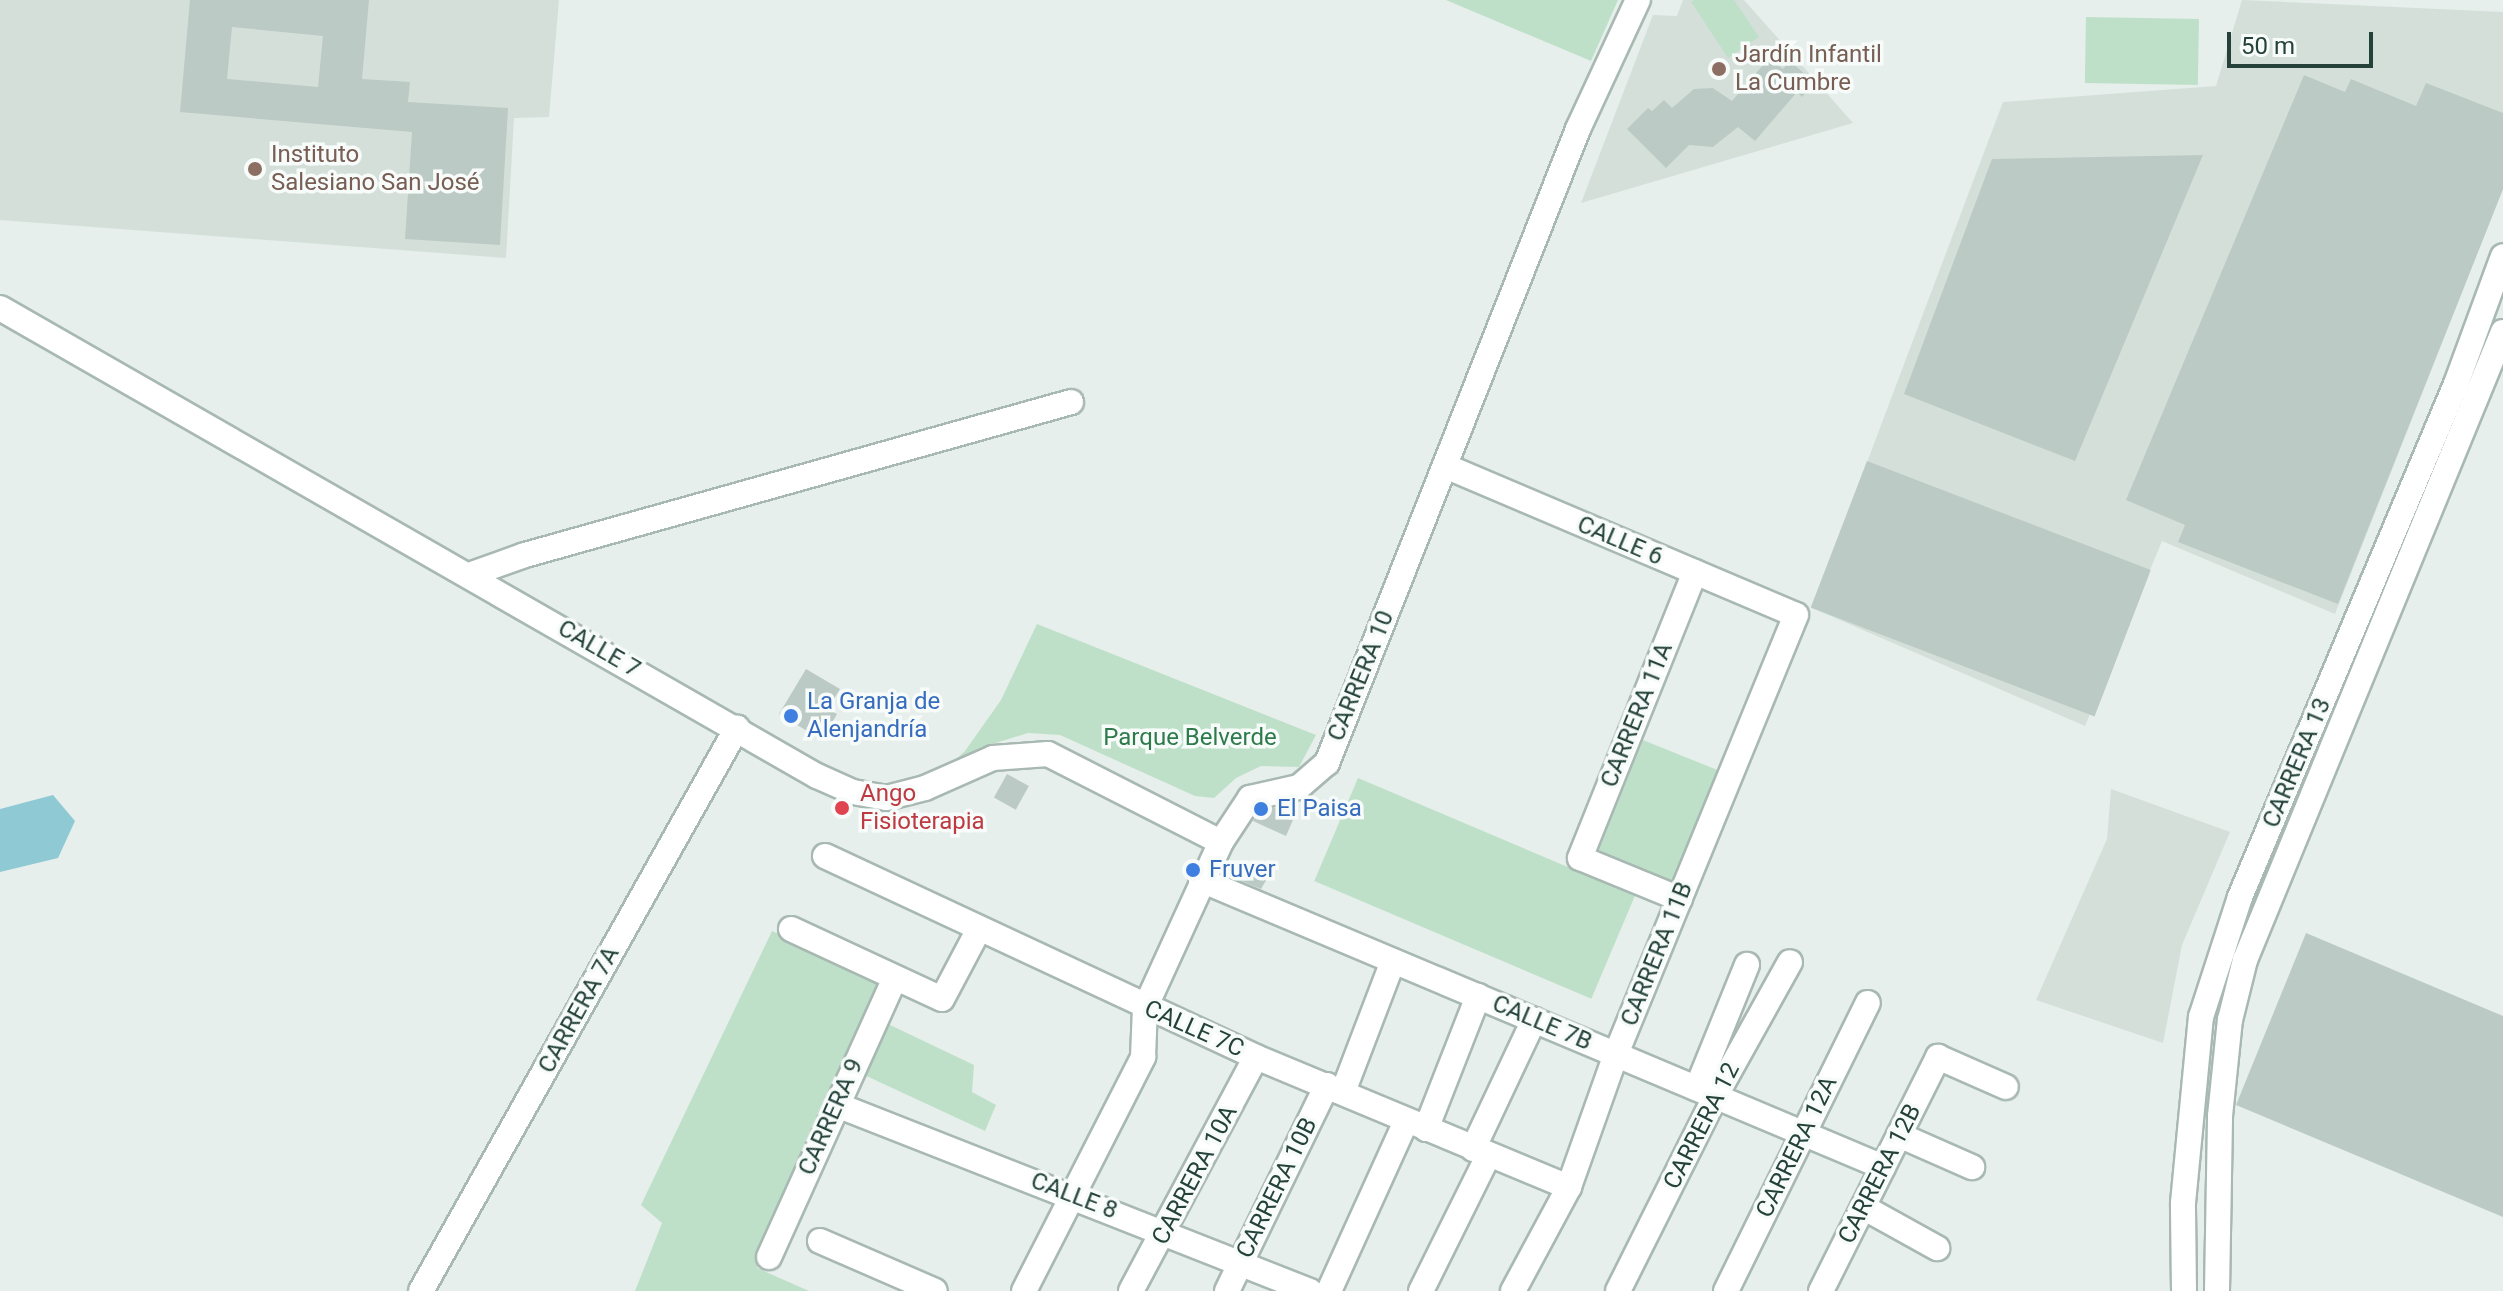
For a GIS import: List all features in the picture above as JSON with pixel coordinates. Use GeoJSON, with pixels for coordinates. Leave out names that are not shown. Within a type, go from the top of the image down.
{"type":"FeatureCollection","features":[{"type":"Feature","properties":{"kind":"street","name":"CARRERA 10"},"geometry":{"type":"LineString","coordinates":[[1024,1291],[1143,1057],[1145,1008],[1221,842],[1250,798],[1299,787],[1327,763],[1578,129],[1638,0]]}},
{"type":"Feature","properties":{"kind":"street","name":"CARRERA 13"},"geometry":{"type":"LineString","coordinates":[[2184,1291],[2183,1203],[2201,1017],[2240,897],[2408,496],[2503,256]]}},
{"type":"Feature","properties":{"kind":"street","name":"CALLE 7"},"geometry":{"type":"LineString","coordinates":[[0,308],[817,776],[853,792],[886,798],[925,788],[993,758],[1048,754],[1221,842]]}},
{"type":"Feature","properties":{"kind":"street","name":"CARRERA 13"},"geometry":{"type":"LineString","coordinates":[[2217,1291],[2220,1116],[2230,1020],[2245,960],[2503,332]]}},
{"type":"Feature","properties":{"kind":"street"},"geometry":{"type":"LineString","coordinates":[[469,575],[540,550],[1071,402]]}},
{"type":"Feature","properties":{"kind":"street","name":"CALLE 6"},"geometry":{"type":"LineString","coordinates":[[1445,466],[1796,615]]}},
{"type":"Feature","properties":{"kind":"street"},"geometry":{"type":"LineString","coordinates":[[2408,496],[2433,505]]}},
{"type":"Feature","properties":{"kind":"street","name":"CARRERA 11A"},"geometry":{"type":"LineString","coordinates":[[1680,899],[1580,858],[1695,572]]}},
{"type":"Feature","properties":{"kind":"street","name":"CARRERA 11B"},"geometry":{"type":"LineString","coordinates":[[1513,1291],[1569,1187],[1616,1054],[1796,615]]}},
{"type":"Feature","properties":{"kind":"street","name":"CARRERA 7A"},"geometry":{"type":"LineString","coordinates":[[421,1291],[737,728]]}},
{"type":"Feature","properties":{"kind":"street","name":"CALLE 7C"},"geometry":{"type":"LineString","coordinates":[[825,856],[1145,1008],[1481,1153],[1569,1187]]}},
{"type":"Feature","properties":{"kind":"street","name":"CALLE 7B"},"geometry":{"type":"LineString","coordinates":[[1201,880],[1883,1167]]}},
{"type":"Feature","properties":{"kind":"street"},"geometry":{"type":"LineString","coordinates":[[791,929],[942,999],[978,931]]}},
{"type":"Feature","properties":{"kind":"street","name":"CARRERA 10B"},"geometry":{"type":"LineString","coordinates":[[1227,1291],[1335,1089],[1393,961]]}},
{"type":"Feature","properties":{"kind":"street","name":"CARRERA 12"},"geometry":{"type":"LineString","coordinates":[[1707,1092],[1790,962]]}},
{"type":"Feature","properties":{"kind":"street","name":"CARRERA 12"},"geometry":{"type":"LineString","coordinates":[[1618,1291],[1707,1092],[1747,965]]}},
{"type":"Feature","properties":{"kind":"street","name":"CARRERA 9"},"geometry":{"type":"LineString","coordinates":[[769,1257],[895,978]]}},
{"type":"Feature","properties":{"kind":"street"},"geometry":{"type":"LineString","coordinates":[[1329,1291],[1416,1125],[1478,996]]}},
{"type":"Feature","properties":{"kind":"street","name":"CARRERA 12A"},"geometry":{"type":"LineString","coordinates":[[1726,1291],[1868,1003]]}},
{"type":"Feature","properties":{"kind":"street"},"geometry":{"type":"LineString","coordinates":[[1421,1291],[1534,1020]]}},
{"type":"Feature","properties":{"kind":"street","name":"CARRERA 10A"},"geometry":{"type":"LineString","coordinates":[[1131,1291],[1166,1232],[1256,1057]]}},
{"type":"Feature","properties":{"kind":"street","name":"CARRERA 12B"},"geometry":{"type":"LineString","coordinates":[[1821,1291],[1938,1057],[2006,1087]]}},
{"type":"Feature","properties":{"kind":"street","name":"CALLE 8"},"geometry":{"type":"LineString","coordinates":[[837,1105],[1075,1196],[1310,1291]]}},
{"type":"Feature","properties":{"kind":"street"},"geometry":{"type":"LineString","coordinates":[[1899,1135],[1972,1167]]}},
{"type":"Feature","properties":{"kind":"street"},"geometry":{"type":"LineString","coordinates":[[1863,1207],[1937,1248]]}},
{"type":"Feature","properties":{"kind":"street"},"geometry":{"type":"LineString","coordinates":[[820,1241],[935,1291]]}},
{"type":"Feature","properties":{"kind":"shaded area","name":"Instituto Salesiano San José"},"geometry":{"type":"Polygon","coordinates":[[[0,0],[559,0],[549,117],[514,118],[506,258],[0,220],[0,0]]]}},
{"type":"Feature","properties":{"kind":"shaded area","name":"Jardín Infantil La Cumbre"},"geometry":{"type":"Polygon","coordinates":[[[1683,0],[1744,0],[1853,123],[1581,203],[1653,15],[1677,16],[1683,0]]]}},
{"type":"Feature","properties":{"kind":"shaded area"},"geometry":{"type":"Polygon","coordinates":[[[2242,0],[2503,12],[2503,189],[2335,614],[2162,541],[2085,726],[1812,608],[2003,102],[2216,86],[2242,0]]]}},
{"type":"Feature","properties":{"kind":"shaded area"},"geometry":{"type":"Polygon","coordinates":[[[2111,789],[2230,832],[2182,945],[2163,1043],[2036,1000],[2107,839],[2111,789]]]}},
{"type":"Feature","properties":{"kind":"green space"},"geometry":{"type":"Polygon","coordinates":[[[1446,0],[1618,0],[1591,61],[1446,0]]]}},
{"type":"Feature","properties":{"kind":"green space"},"geometry":{"type":"Polygon","coordinates":[[[1734,0],[1759,37],[1728,58],[1691,2],[1734,0]]]}},
{"type":"Feature","properties":{"kind":"green space"},"geometry":{"type":"Polygon","coordinates":[[[2086,17],[2199,19],[2198,85],[2085,83],[2086,17]]]}},
{"type":"Feature","properties":{"kind":"green space","name":"Parque Belverde"},"geometry":{"type":"Polygon","coordinates":[[[1037,624],[1316,735],[1299,767],[1261,766],[1236,778],[1214,798],[1195,796],[1060,735],[1028,733],[986,746],[944,770],[965,751],[1001,700],[1037,624]]]}},
{"type":"Feature","properties":{"kind":"green space"},"geometry":{"type":"Polygon","coordinates":[[[1643,740],[1724,773],[1678,885],[1598,852],[1643,740]]]}},
{"type":"Feature","properties":{"kind":"green space"},"geometry":{"type":"Polygon","coordinates":[[[1358,778],[1635,896],[1591,999],[1314,881],[1358,778]]]}},
{"type":"Feature","properties":{"kind":"green space"},"geometry":{"type":"Polygon","coordinates":[[[772,931],[899,990],[888,1024],[974,1065],[972,1092],[996,1105],[985,1131],[847,1067],[757,1268],[809,1291],[635,1291],[662,1223],[641,1205],[772,931]]]}},
{"type":"Feature","properties":{"kind":"water"},"geometry":{"type":"Polygon","coordinates":[[[53,795],[75,821],[58,858],[0,872],[0,809],[53,795]]]}},
{"type":"Feature","properties":{"kind":"building"},"geometry":{"type":"Polygon","coordinates":[[[190,0],[369,0],[362,79],[410,82],[408,102],[508,108],[500,245],[405,239],[412,132],[180,112],[190,0]],[[232,27],[227,79],[318,87],[323,36],[232,27]]]}},
{"type":"Feature","properties":{"kind":"building"},"geometry":{"type":"Polygon","coordinates":[[[1769,58],[1783,69],[1790,61],[1815,83],[1802,97],[1797,92],[1755,141],[1738,127],[1713,147],[1689,145],[1666,168],[1627,129],[1648,108],[1652,111],[1664,100],[1672,108],[1694,89],[1713,88],[1732,101],[1769,58]]]}},
{"type":"Feature","properties":{"kind":"building"},"geometry":{"type":"Polygon","coordinates":[[[2304,75],[2345,92],[2351,79],[2416,106],[2426,83],[2503,113],[2503,189],[2338,604],[2178,542],[2185,525],[2126,500],[2304,75]]]}},
{"type":"Feature","properties":{"kind":"building"},"geometry":{"type":"Polygon","coordinates":[[[2203,155],[2075,461],[1904,394],[1992,159],[2203,155]]]}},
{"type":"Feature","properties":{"kind":"building"},"geometry":{"type":"Polygon","coordinates":[[[1867,461],[2151,570],[2095,717],[1811,608],[1867,461]]]}},
{"type":"Feature","properties":{"kind":"building"},"geometry":{"type":"Polygon","coordinates":[[[806,669],[840,689],[828,709],[837,714],[822,740],[779,714],[806,669]]]}},
{"type":"Feature","properties":{"kind":"building"},"geometry":{"type":"Polygon","coordinates":[[[1007,774],[1029,786],[1016,810],[994,798],[1007,774]]]}},
{"type":"Feature","properties":{"kind":"building"},"geometry":{"type":"Polygon","coordinates":[[[1281,806],[1296,813],[1286,836],[1253,821],[1259,811],[1281,806]]]}},
{"type":"Feature","properties":{"kind":"building"},"geometry":{"type":"Polygon","coordinates":[[[1237,861],[1268,877],[1261,889],[1229,876],[1237,861]]]}},
{"type":"Feature","properties":{"kind":"building"},"geometry":{"type":"Polygon","coordinates":[[[2306,933],[2503,1016],[2503,1217],[2236,1105],[2306,933]]]}},
{"type":"Feature","properties":{"kind":"place","name":"Jardín Infantil La Cumbre"},"geometry":{"type":"Point","coordinates":[1719,69]}},
{"type":"Feature","properties":{"kind":"place","name":"Instituto Salesiano San José"},"geometry":{"type":"Point","coordinates":[255,169]}},
{"type":"Feature","properties":{"kind":"place","name":"La Granja de Alenjandría"},"geometry":{"type":"Point","coordinates":[791,716]}},
{"type":"Feature","properties":{"kind":"place","name":"Ango Fisioterapia"},"geometry":{"type":"Point","coordinates":[842,808]}},
{"type":"Feature","properties":{"kind":"place","name":"El Paisa"},"geometry":{"type":"Point","coordinates":[1261,809]}},
{"type":"Feature","properties":{"kind":"place","name":"Fruver"},"geometry":{"type":"Point","coordinates":[1193,870]}}]}
